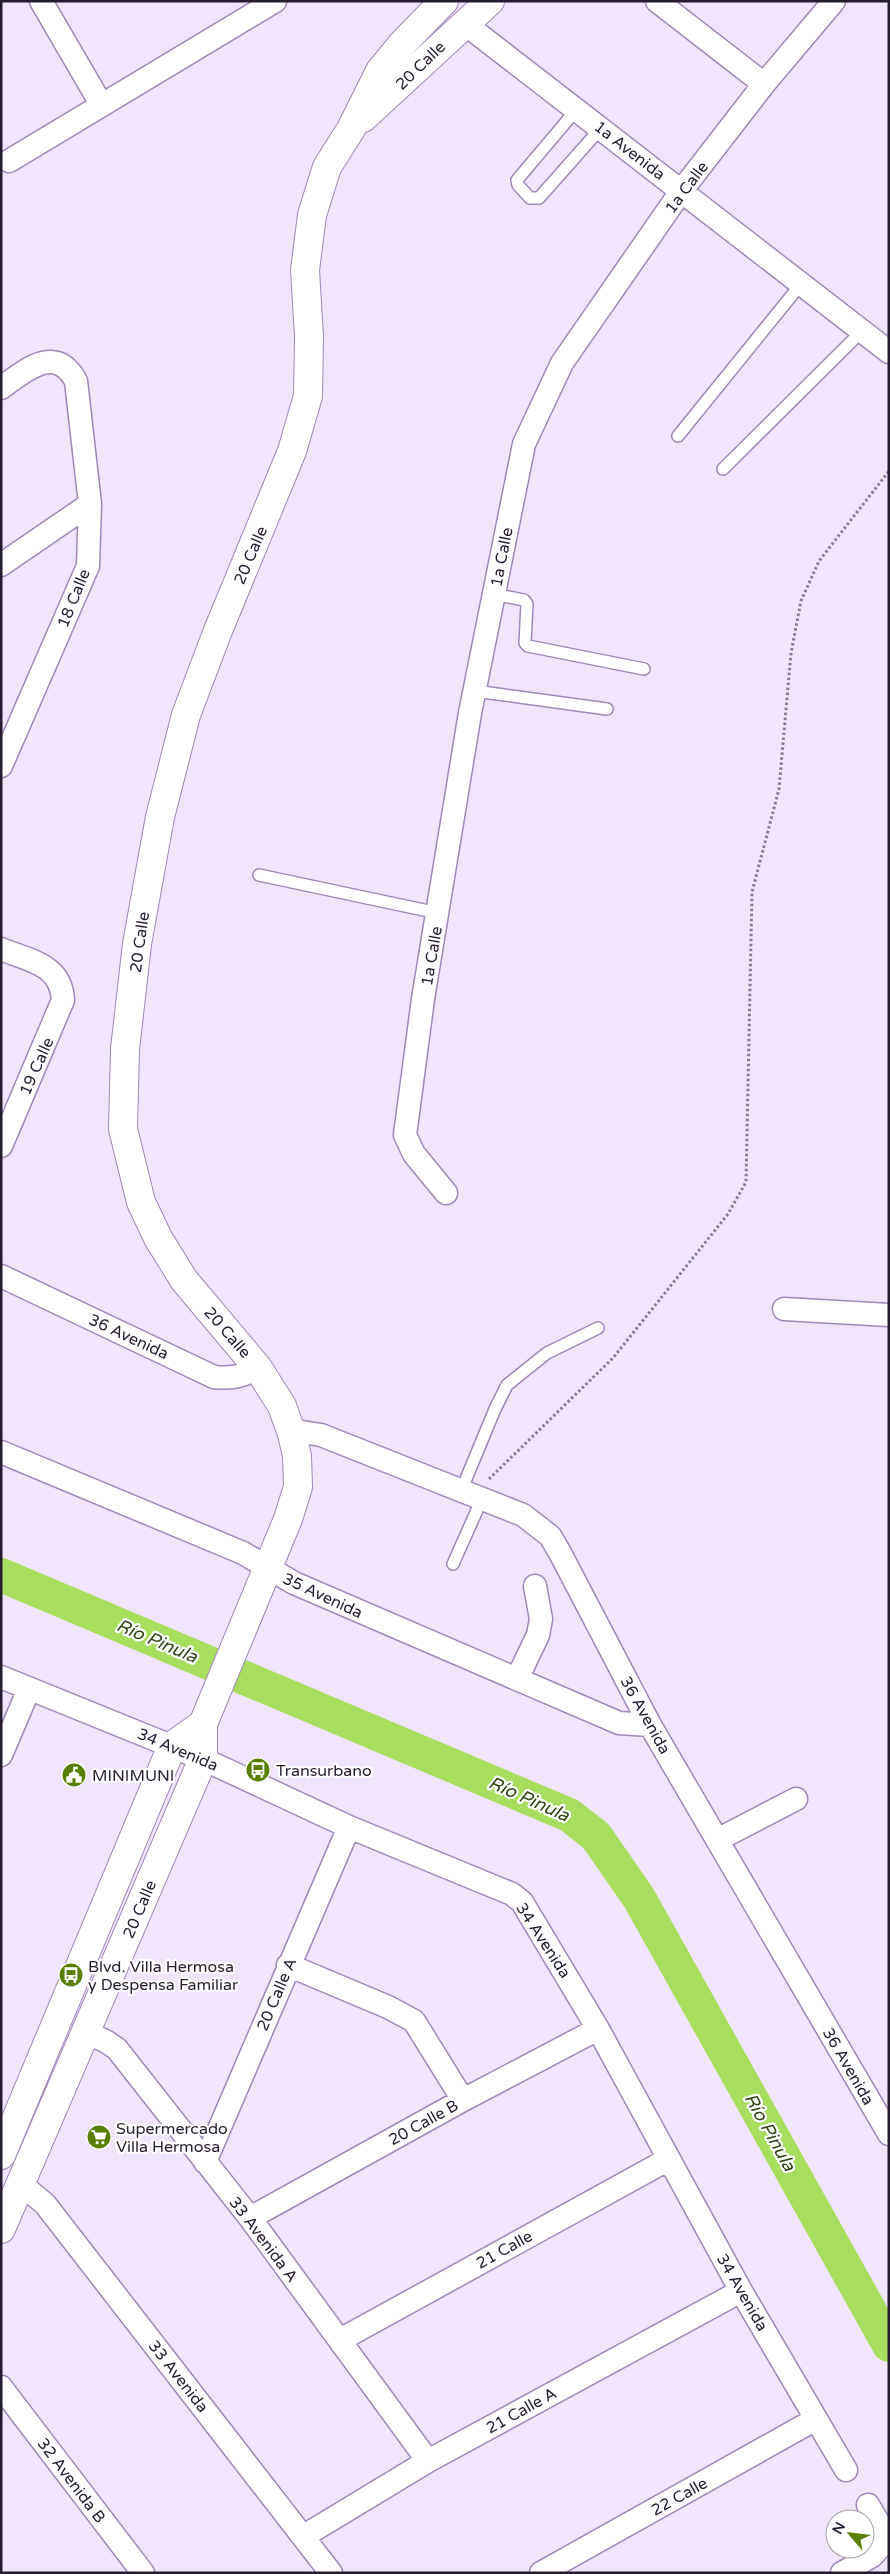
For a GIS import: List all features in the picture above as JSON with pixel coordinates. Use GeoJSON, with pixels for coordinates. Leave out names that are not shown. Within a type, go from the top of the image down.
{"type":"FeatureCollection","features":[{"type":"Feature","properties":{"kind":"main road","name":"20 Calle"},"geometry":{"type":"LineString","coordinates":[[1,2229],[203,1759],[208,1712],[288,1520],[298,1487],[297,1456],[292,1434],[282,1406],[258,1368],[184,1280],[158,1238],[141,1202],[123,1129],[125,1049],[138,944],[160,817],[186,715],[217,633],[292,451],[308,396],[309,336],[306,270],[312,215],[327,167],[351,129],[380,71],[402,44],[444,1]]}},
{"type":"Feature","properties":{"kind":"main road","name":"20 Calle"},"geometry":{"type":"LineString","coordinates":[[351,129],[490,1]]}},
{"type":"Feature","properties":{"kind":"main road"},"geometry":{"type":"LineString","coordinates":[[172,1746],[208,1712]]}},
{"type":"Feature","properties":{"kind":"main road","name":"20 Calle"},"geometry":{"type":"LineString","coordinates":[[1,2155],[172,1746]]}},
{"type":"Feature","properties":{"kind":"main road"},"geometry":{"type":"LineString","coordinates":[[21,2184],[12,2178],[9,2171],[22,2106]]}},
{"type":"Feature","properties":{"kind":"street"},"geometry":{"type":"LineString","coordinates":[[41,1],[102,104]]}},
{"type":"Feature","properties":{"kind":"street"},"geometry":{"type":"LineString","coordinates":[[9,161],[275,1]]}},
{"type":"Feature","properties":{"kind":"street"},"geometry":{"type":"LineString","coordinates":[[657,1],[764,84]]}},
{"type":"Feature","properties":{"kind":"street","name":"1a Calle"},"geometry":{"type":"LineString","coordinates":[[446,1192],[414,1154],[405,1135],[423,999],[475,691],[524,444],[562,363],[682,190],[764,84],[834,1]]}},
{"type":"Feature","properties":{"kind":"street","name":"1a Avenida"},"geometry":{"type":"LineString","coordinates":[[464,23],[889,352]]}},
{"type":"Feature","properties":{"kind":"street","name":"18 Calle"},"geometry":{"type":"LineString","coordinates":[[1,388],[33,365],[48,362],[62,365],[76,381],[90,504],[88,566],[1,766]]}},
{"type":"Feature","properties":{"kind":"street"},"geometry":{"type":"LineString","coordinates":[[1,565],[90,504]]}},
{"type":"Feature","properties":{"kind":"street","name":"19 Calle"},"geometry":{"type":"LineString","coordinates":[[1,949],[52,970],[62,992],[61,1008],[1,1146]]}},
{"type":"Feature","properties":{"kind":"street","name":"36 Avenida"},"geometry":{"type":"LineString","coordinates":[[1,1276],[214,1376],[228,1379],[242,1376],[258,1368]]}},
{"type":"Feature","properties":{"kind":"street"},"geometry":{"type":"LineString","coordinates":[[784,1309],[889,1315]]}},
{"type":"Feature","properties":{"kind":"street","name":"36 Avenida"},"geometry":{"type":"LineString","coordinates":[[292,1434],[302,1432],[321,1435],[523,1515],[550,1536],[650,1726],[889,2134]]}},
{"type":"Feature","properties":{"kind":"street","name":"35 Avenida"},"geometry":{"type":"LineString","coordinates":[[1,1452],[243,1553],[294,1583],[619,1723],[650,1726]]}},
{"type":"Feature","properties":{"kind":"street"},"geometry":{"type":"LineString","coordinates":[[517,1679],[538,1635],[542,1618],[535,1586]]}},
{"type":"Feature","properties":{"kind":"street","name":"34 Avenida"},"geometry":{"type":"LineString","coordinates":[[1,1677],[203,1759],[349,1826],[512,1894],[528,1909],[598,2028],[741,2291],[846,2470]]}},
{"type":"Feature","properties":{"kind":"street"},"geometry":{"type":"LineString","coordinates":[[1,1755],[29,1689]]}},
{"type":"Feature","properties":{"kind":"street"},"geometry":{"type":"LineString","coordinates":[[717,1840],[796,1799]]}},
{"type":"Feature","properties":{"kind":"street","name":"20 Calle A"},"geometry":{"type":"LineString","coordinates":[[205,2162],[349,1826]]}},
{"type":"Feature","properties":{"kind":"street"},"geometry":{"type":"LineString","coordinates":[[288,1965],[388,2007],[414,2021],[463,2100]]}},
{"type":"Feature","properties":{"kind":"street","name":"20 Calle B"},"geometry":{"type":"LineString","coordinates":[[250,2218],[598,2028]]}},
{"type":"Feature","properties":{"kind":"street","name":"33 Avenida A"},"geometry":{"type":"LineString","coordinates":[[86,2032],[117,2049],[250,2218],[428,2461]]}},
{"type":"Feature","properties":{"kind":"street","name":"21 Calle"},"geometry":{"type":"LineString","coordinates":[[340,2340],[669,2159]]}},
{"type":"Feature","properties":{"kind":"street","name":"33 Avenida"},"geometry":{"type":"LineString","coordinates":[[21,2184],[45,2204],[331,2573]]}},
{"type":"Feature","properties":{"kind":"street","name":"21 Calle A"},"geometry":{"type":"LineString","coordinates":[[304,2536],[428,2461],[741,2291]]}},
{"type":"Feature","properties":{"kind":"street","name":"32 Avenida B"},"geometry":{"type":"LineString","coordinates":[[1,2387],[143,2573]]}},
{"type":"Feature","properties":{"kind":"street","name":"22 Calle"},"geometry":{"type":"LineString","coordinates":[[541,2573],[816,2419]]}},
{"type":"Feature","properties":{"kind":"street"},"geometry":{"type":"LineString","coordinates":[[842,2573],[872,2556],[883,2544],[880,2525],[868,2505]]}},
{"type":"Feature","properties":{"kind":"lane"},"geometry":{"type":"LineString","coordinates":[[577,109],[517,180],[518,185],[530,198],[539,198],[601,128]]}},
{"type":"Feature","properties":{"kind":"lane"},"geometry":{"type":"LineString","coordinates":[[678,436],[801,284]]}},
{"type":"Feature","properties":{"kind":"lane"},"geometry":{"type":"LineString","coordinates":[[723,469],[862,331]]}},
{"type":"Feature","properties":{"kind":"lane"},"geometry":{"type":"LineString","coordinates":[[493,594],[524,600],[527,604],[525,643],[528,646],[644,669]]}},
{"type":"Feature","properties":{"kind":"lane"},"geometry":{"type":"LineString","coordinates":[[475,691],[607,709]]}},
{"type":"Feature","properties":{"kind":"lane"},"geometry":{"type":"LineString","coordinates":[[259,874],[438,913]]}},
{"type":"Feature","properties":{"kind":"lane"},"geometry":{"type":"LineString","coordinates":[[453,1564],[495,1409],[507,1385],[547,1353],[598,1328]]}},
{"type":"Feature","properties":{"kind":"path"},"geometry":{"type":"LineString","coordinates":[[472,1495],[613,1358],[728,1214],[746,1182],[752,892],[779,789],[790,653],[801,601],[819,561],[889,471]]}},
{"type":"Feature","properties":{"kind":"waterway","name":"Río Pinula"},"geometry":{"type":"LineString","coordinates":[[1,1575],[569,1815],[596,1836],[639,1898],[889,2345]]}},
{"type":"Feature","properties":{"kind":"place","name":"Transurbano"},"geometry":{"type":"Point","coordinates":[258,1770]}},
{"type":"Feature","properties":{"kind":"place","name":"MINIMUNI"},"geometry":{"type":"Point","coordinates":[74,1775]}},
{"type":"Feature","properties":{"kind":"place","name":"Blvd. Villa Hermosa y Despensa Familiar"},"geometry":{"type":"Point","coordinates":[71,1975]}},
{"type":"Feature","properties":{"kind":"place","name":"Supermercado Villa Hermosa"},"geometry":{"type":"Point","coordinates":[99,2137]}}]}
